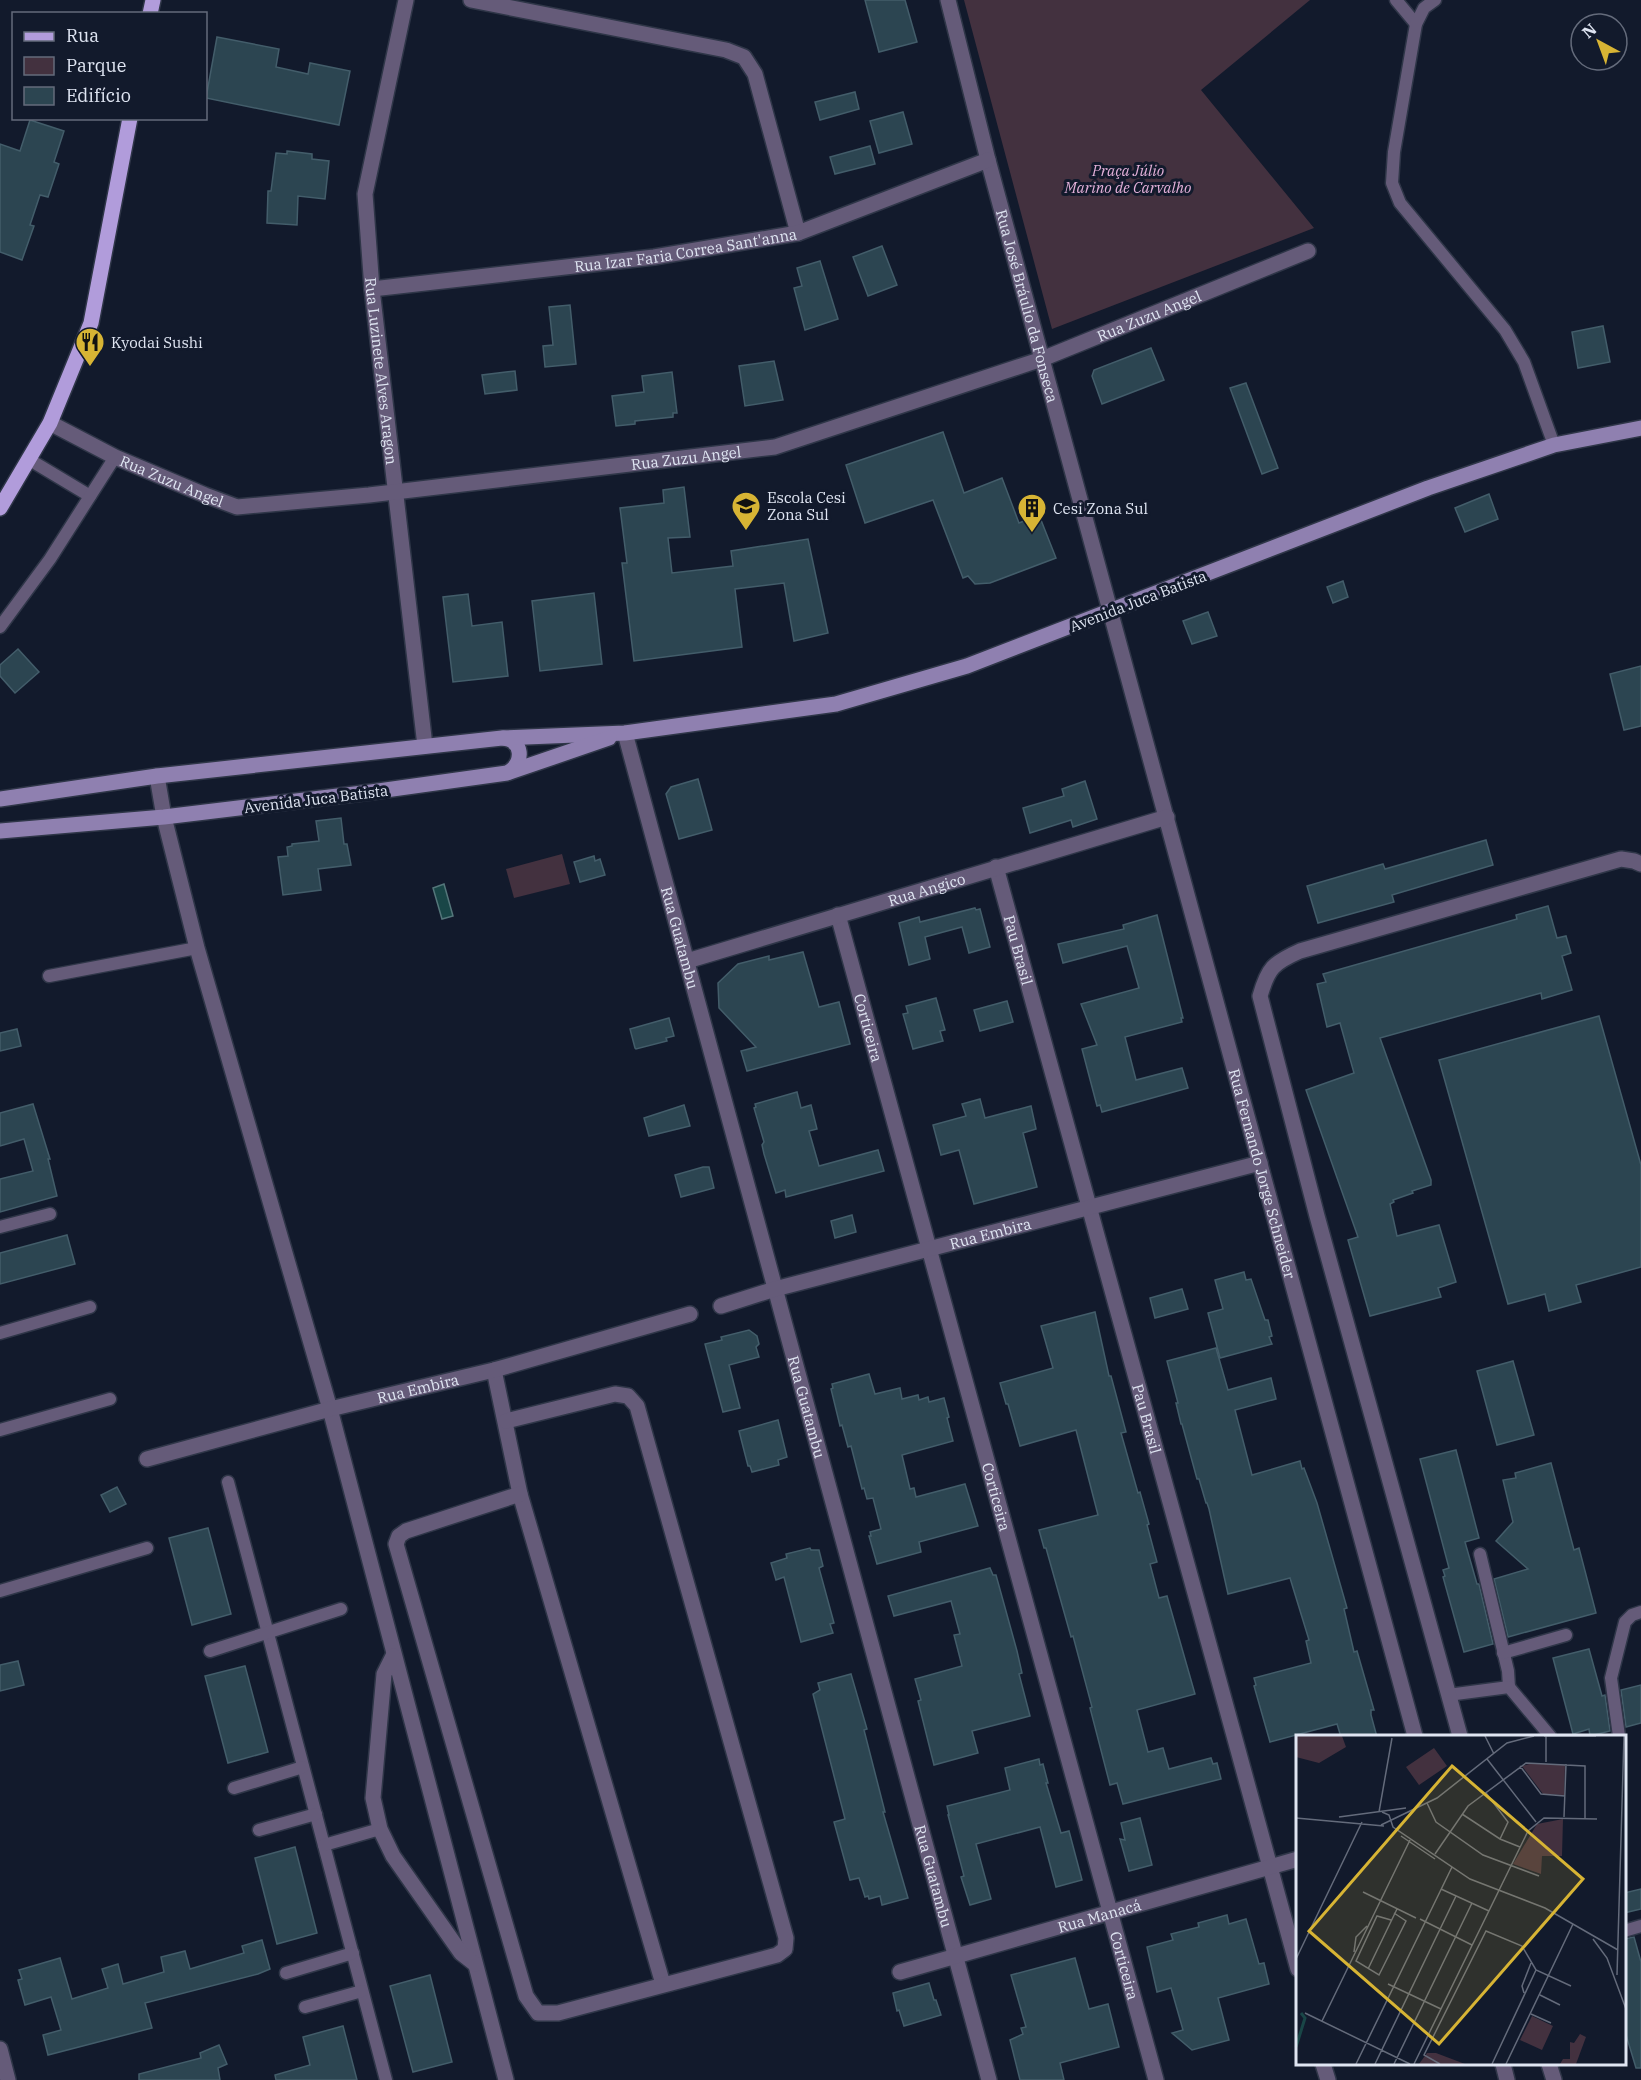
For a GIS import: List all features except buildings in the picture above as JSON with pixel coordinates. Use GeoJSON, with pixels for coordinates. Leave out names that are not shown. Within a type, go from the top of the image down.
{"type":"FeatureCollection","features":[{"type":"Feature","properties":{"kind":"main road"},"geometry":{"type":"LineString","coordinates":[[1,505],[30,460],[50,423],[91,323],[130,120]]}},
{"type":"Feature","properties":{"kind":"main road","name":"Avenida Juca Batista"},"geometry":{"type":"LineString","coordinates":[[0,799],[157,776],[502,738],[625,733],[836,704],[967,666],[1428,488],[1554,445],[1641,428]]}},
{"type":"Feature","properties":{"kind":"main road","name":"Avenida Juca Batista"},"geometry":{"type":"LineString","coordinates":[[0,831],[165,817],[507,773],[625,733]]}},
{"type":"Feature","properties":{"kind":"main road"},"geometry":{"type":"LineString","coordinates":[[502,738],[513,741],[520,751],[519,762],[507,773]]}},
{"type":"Feature","properties":{"kind":"street","name":"Rua Luzinete Alves Aragon"},"geometry":{"type":"LineString","coordinates":[[406,0],[365,194],[372,289],[394,492],[426,746]]}},
{"type":"Feature","properties":{"kind":"street"},"geometry":{"type":"LineString","coordinates":[[471,0],[726,50],[744,57],[755,74],[798,232]]}},
{"type":"Feature","properties":{"kind":"street","name":"Rua José Bráulio da Fonseca"},"geometry":{"type":"LineString","coordinates":[[948,0],[988,160],[1111,611]]}},
{"type":"Feature","properties":{"kind":"street","name":"Rua Izar Faria Correa Sant'anna"},"geometry":{"type":"LineString","coordinates":[[372,289],[654,257],[798,232],[988,160]]}},
{"type":"Feature","properties":{"kind":"street","name":"Rua Zuzu Angel"},"geometry":{"type":"LineString","coordinates":[[50,423],[115,457],[237,507],[394,492],[775,447],[1042,359],[1308,251]]}},
{"type":"Feature","properties":{"kind":"street","name":"Rua Fernando Jorge Schneider"},"geometry":{"type":"LineString","coordinates":[[1111,611],[1414,1735]]}},
{"type":"Feature","properties":{"kind":"street","name":"Rua Guatambu"},"geometry":{"type":"LineString","coordinates":[[625,733],[989,2080]]}},
{"type":"Feature","properties":{"kind":"street"},"geometry":{"type":"LineString","coordinates":[[157,776],[197,948],[330,1409],[506,2080]]}},
{"type":"Feature","properties":{"kind":"street","name":"Rua Angico"},"geometry":{"type":"LineString","coordinates":[[687,961],[1167,817]]}},
{"type":"Feature","properties":{"kind":"street"},"geometry":{"type":"LineString","coordinates":[[1459,1735],[1317,1216],[1260,996],[1266,976],[1280,960],[1300,951],[1621,859],[1641,864]]}},
{"type":"Feature","properties":{"kind":"street","name":"Pau Brasil"},"geometry":{"type":"LineString","coordinates":[[996,867],[1296,1962]]}},
{"type":"Feature","properties":{"kind":"street","name":"Corticeira"},"geometry":{"type":"LineString","coordinates":[[838,915],[1156,2080]]}},
{"type":"Feature","properties":{"kind":"street","name":"Rua Embira"},"geometry":{"type":"LineString","coordinates":[[721,1306],[775,1289],[1260,1163]]}},
{"type":"Feature","properties":{"kind":"street","name":"Rua Embira"},"geometry":{"type":"LineString","coordinates":[[147,1459],[330,1409],[494,1370],[690,1314]]}},
{"type":"Feature","properties":{"kind":"street"},"geometry":{"type":"LineString","coordinates":[[494,1370],[520,1494],[663,1984]]}},
{"type":"Feature","properties":{"kind":"street"},"geometry":{"type":"LineString","coordinates":[[506,1421],[615,1394],[628,1396],[637,1406],[786,1938],[785,1949],[777,1955],[558,2013],[538,2013],[526,1996],[396,1544],[399,1536],[406,1531],[520,1494]]}},
{"type":"Feature","properties":{"kind":"street"},"geometry":{"type":"LineString","coordinates":[[393,1656],[384,1674],[374,1798],[380,1829],[393,1856],[461,1953],[475,1964]]}},
{"type":"Feature","properties":{"kind":"street","name":"Rua Manacá"},"geometry":{"type":"LineString","coordinates":[[900,1972],[1296,1860]]}},
{"type":"Feature","properties":{"kind":"street"},"geometry":{"type":"LineString","coordinates":[[1,2054],[8,2080]]}},
{"type":"Feature","properties":{"kind":"street"},"geometry":{"type":"LineString","coordinates":[[1323,2065],[1328,2080]]}},
{"type":"Feature","properties":{"kind":"street"},"geometry":{"type":"LineString","coordinates":[[1503,2065],[1508,2080]]}},
{"type":"Feature","properties":{"kind":"street"},"geometry":{"type":"LineString","coordinates":[[1549,2065],[1554,2080]]}},
{"type":"Feature","properties":{"kind":"lane"},"geometry":{"type":"LineString","coordinates":[[1396,0],[1416,24]]}},
{"type":"Feature","properties":{"kind":"lane"},"geometry":{"type":"LineString","coordinates":[[1435,0],[1424,8],[1416,24],[1394,152],[1392,183],[1400,203],[1504,330],[1524,362],[1554,445]]}},
{"type":"Feature","properties":{"kind":"lane"},"geometry":{"type":"LineString","coordinates":[[0,627],[50,559],[115,457]]}},
{"type":"Feature","properties":{"kind":"lane"},"geometry":{"type":"LineString","coordinates":[[30,460],[90,496]]}},
{"type":"Feature","properties":{"kind":"lane"},"geometry":{"type":"LineString","coordinates":[[49,976],[197,948]]}},
{"type":"Feature","properties":{"kind":"lane"},"geometry":{"type":"LineString","coordinates":[[0,1227],[50,1214]]}},
{"type":"Feature","properties":{"kind":"lane"},"geometry":{"type":"LineString","coordinates":[[0,1333],[90,1307]]}},
{"type":"Feature","properties":{"kind":"lane"},"geometry":{"type":"LineString","coordinates":[[0,1430],[110,1399]]}},
{"type":"Feature","properties":{"kind":"lane"},"geometry":{"type":"LineString","coordinates":[[228,1482],[386,2080]]}},
{"type":"Feature","properties":{"kind":"lane"},"geometry":{"type":"LineString","coordinates":[[0,1591],[147,1548]]}},
{"type":"Feature","properties":{"kind":"lane"},"geometry":{"type":"LineString","coordinates":[[1480,1554],[1509,1687],[1548,1735]]}},
{"type":"Feature","properties":{"kind":"lane"},"geometry":{"type":"LineString","coordinates":[[210,1651],[341,1609]]}},
{"type":"Feature","properties":{"kind":"lane"},"geometry":{"type":"LineString","coordinates":[[1619,1735],[1611,1678],[1625,1622],[1632,1615],[1641,1612]]}},
{"type":"Feature","properties":{"kind":"lane"},"geometry":{"type":"LineString","coordinates":[[1503,1653],[1566,1635]]}},
{"type":"Feature","properties":{"kind":"lane"},"geometry":{"type":"LineString","coordinates":[[1448,1695],[1509,1687]]}},
{"type":"Feature","properties":{"kind":"lane"},"geometry":{"type":"LineString","coordinates":[[234,1788],[303,1767]]}},
{"type":"Feature","properties":{"kind":"lane"},"geometry":{"type":"LineString","coordinates":[[259,1830],[316,1814]]}},
{"type":"Feature","properties":{"kind":"lane"},"geometry":{"type":"LineString","coordinates":[[324,1845],[380,1829]]}},
{"type":"Feature","properties":{"kind":"lane"},"geometry":{"type":"LineString","coordinates":[[1626,1930],[1641,1926]]}},
{"type":"Feature","properties":{"kind":"lane"},"geometry":{"type":"LineString","coordinates":[[286,1973],[352,1953]]}},
{"type":"Feature","properties":{"kind":"lane"},"geometry":{"type":"LineString","coordinates":[[305,2007],[362,1991]]}},
{"type":"Feature","properties":{"kind":"green space","name":"Praça Júlio Marino de Carvalho"},"geometry":{"type":"Polygon","coordinates":[[[964,0],[1310,0],[1201,90],[1314,228],[1052,329],[964,0]]]}},
{"type":"Feature","properties":{"kind":"green space"},"geometry":{"type":"Polygon","coordinates":[[[562,854],[570,884],[514,898],[506,869],[562,854]]]}},
{"type":"Feature","properties":{"kind":"shaded area"},"geometry":{"type":"Polygon","coordinates":[[[444,884],[453,916],[442,919],[433,888],[444,884]]]}},
{"type":"Feature","properties":{"kind":"place","name":"Kyodai Sushi"},"geometry":{"type":"Point","coordinates":[90,368]}},
{"type":"Feature","properties":{"kind":"place","name":"Escola Cesi Zona Sul"},"geometry":{"type":"Point","coordinates":[746,532]}},
{"type":"Feature","properties":{"kind":"place","name":"Cesi Zona Sul"},"geometry":{"type":"Point","coordinates":[1032,534]}}]}
